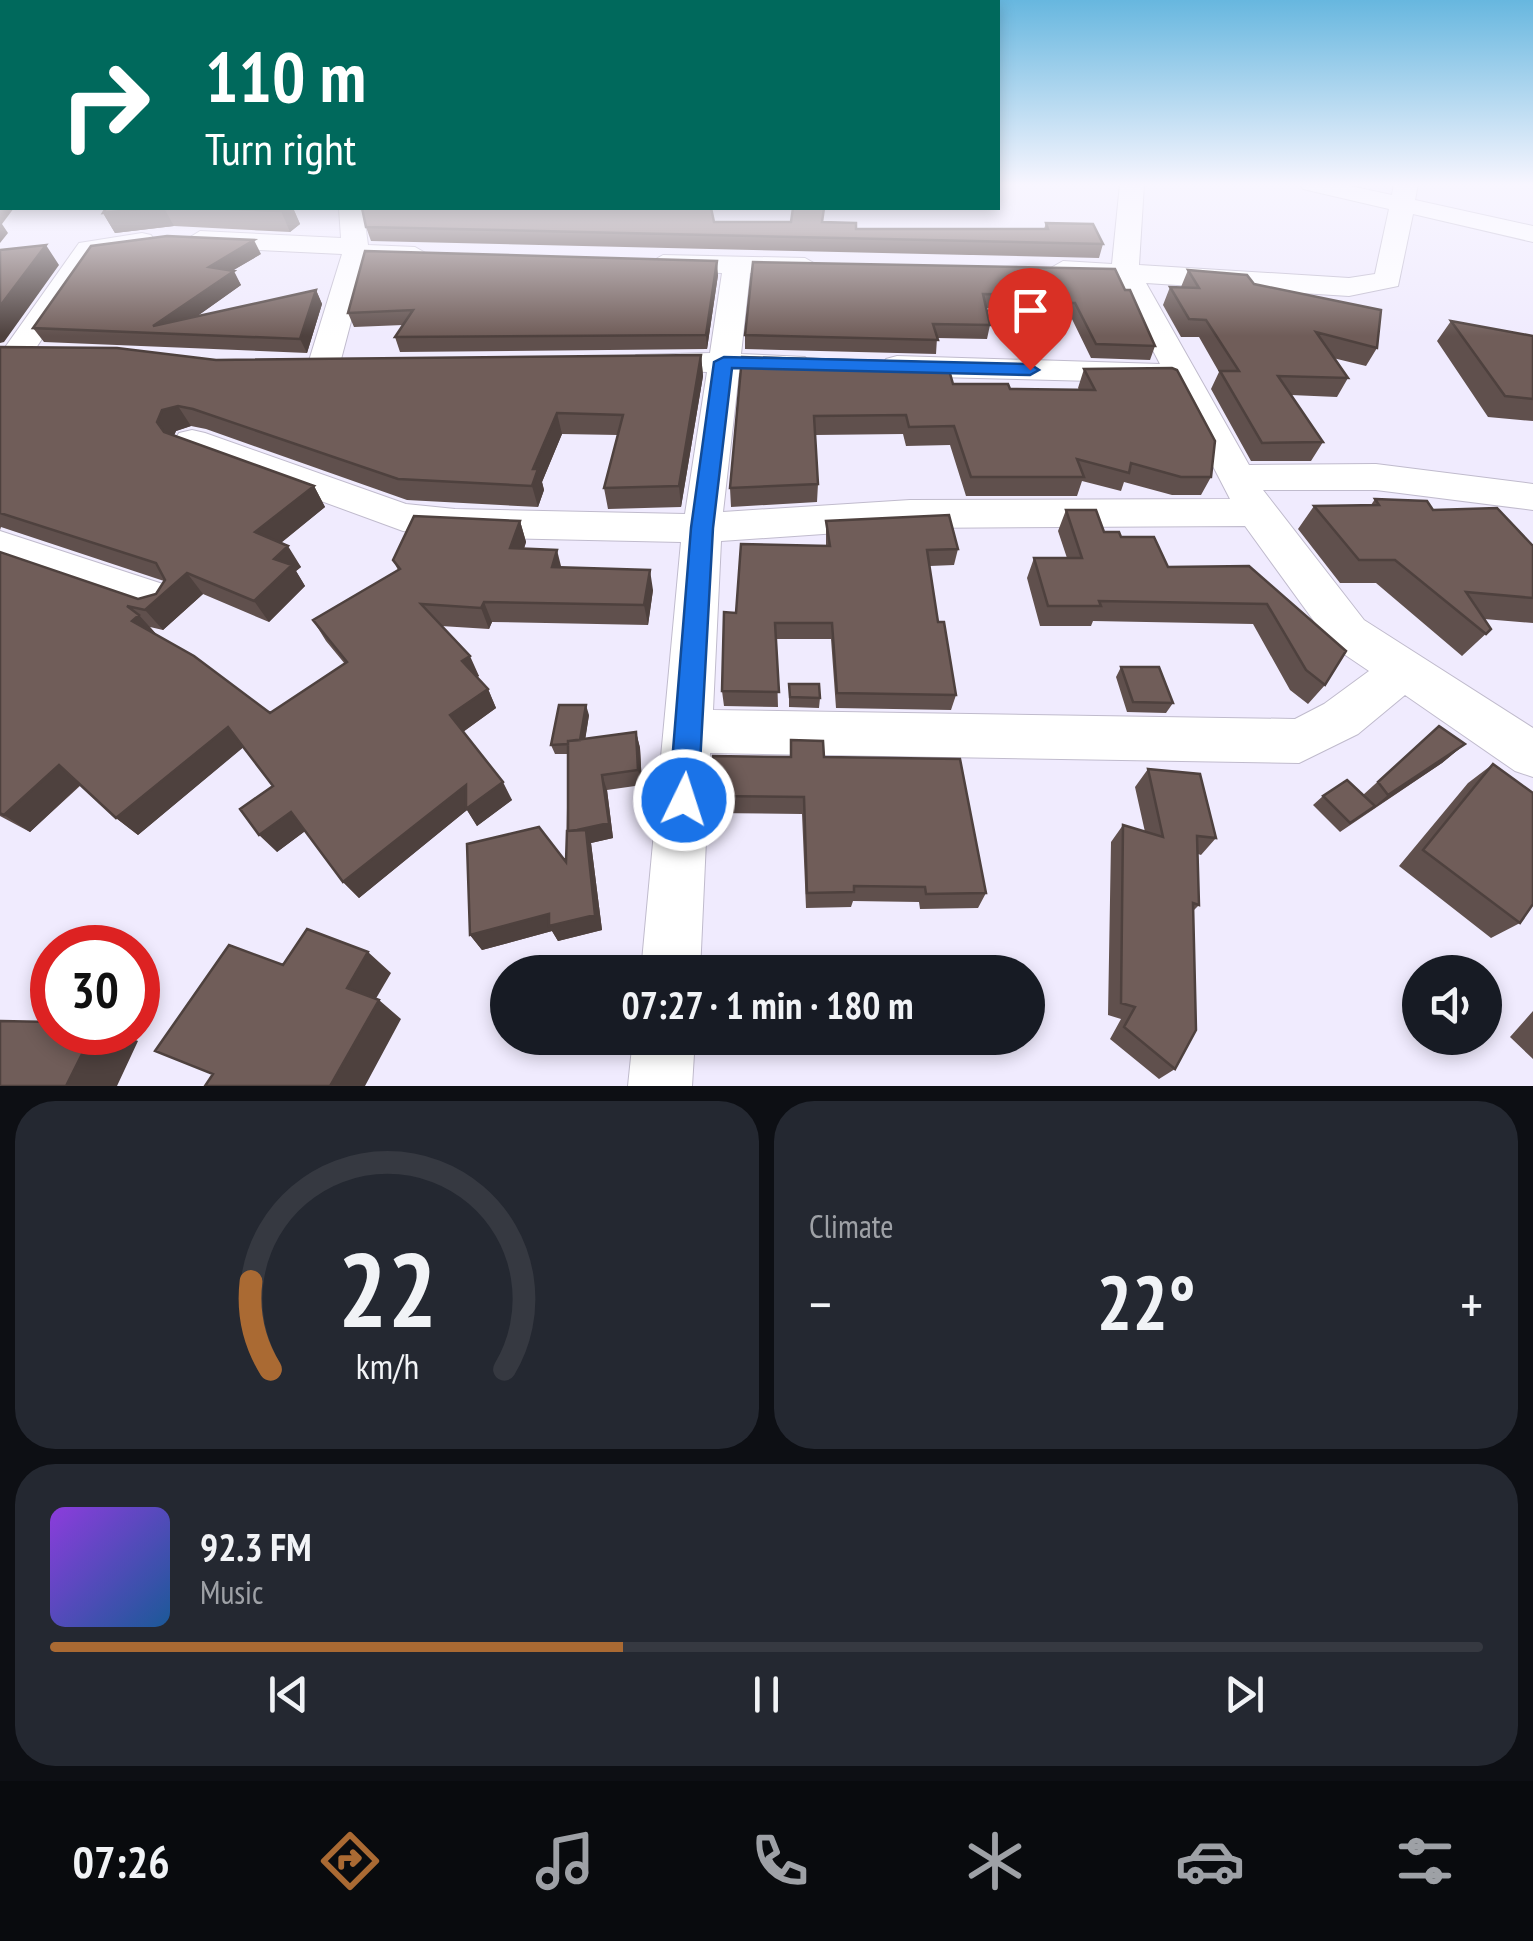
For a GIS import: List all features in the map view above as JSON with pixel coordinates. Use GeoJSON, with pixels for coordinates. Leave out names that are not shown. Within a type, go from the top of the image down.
{"type":"FeatureCollection","features":[{"type":"Feature","properties":{"kind":"street"},"geometry":{"type":"LineString","coordinates":[[8,354],[97,235]]}},
{"type":"Feature","properties":{"kind":"street"},"geometry":{"type":"LineString","coordinates":[[323,367],[354,250],[353,235]]}},
{"type":"Feature","properties":{"kind":"street"},"geometry":{"type":"LineString","coordinates":[[1128,235],[1125,270],[1247,495],[1348,633],[1533,754]]}},
{"type":"Feature","properties":{"kind":"street"},"geometry":{"type":"LineString","coordinates":[[1035,268],[1125,270],[1350,286],[1388,280],[1396,235]]}},
{"type":"Feature","properties":{"kind":"street"},"geometry":{"type":"LineString","coordinates":[[58,252],[174,238],[451,256]]}},
{"type":"Feature","properties":{"kind":"street"},"geometry":{"type":"LineString","coordinates":[[641,263],[830,266]]}},
{"type":"Feature","properties":{"kind":"street"},"geometry":{"type":"LineString","coordinates":[[671,955],[702,528],[736,266]]}},
{"type":"Feature","properties":{"kind":"street"},"geometry":{"type":"LineString","coordinates":[[8,354],[57,354]]}},
{"type":"Feature","properties":{"kind":"street"},"geometry":{"type":"LineString","coordinates":[[625,362],[824,364]]}},
{"type":"Feature","properties":{"kind":"street"},"geometry":{"type":"LineString","coordinates":[[285,367],[359,366]]}},
{"type":"Feature","properties":{"kind":"street"},"geometry":{"type":"LineString","coordinates":[[864,366],[1183,374]]}},
{"type":"Feature","properties":{"kind":"street"},"geometry":{"type":"LineString","coordinates":[[192,441],[403,517],[456,523],[702,528],[1247,495],[1376,477],[1533,497]]}},
{"type":"Feature","properties":{"kind":"street"},"geometry":{"type":"LineString","coordinates":[[0,546],[157,599]]}},
{"type":"Feature","properties":{"kind":"street"},"geometry":{"type":"LineString","coordinates":[[688,732],[1299,741],[1342,720],[1404,670]]}},
{"type":"Feature","properties":{"kind":"street"},"geometry":{"type":"LineString","coordinates":[[660,1086],[663,1055]]}},
{"type":"Feature","properties":{"kind":"building"},"geometry":{"type":"Polygon","coordinates":[[[699,235],[1098,235],[1103,244],[699,235]]]}},
{"type":"Feature","properties":{"kind":"building"},"geometry":{"type":"Polygon","coordinates":[[[167,236],[254,240],[209,267],[234,271],[153,326],[316,290],[300,339],[33,328],[91,246],[167,236]]]}},
{"type":"Feature","properties":{"kind":"building"},"geometry":{"type":"Polygon","coordinates":[[[46,245],[0,306],[0,250],[46,245]]]}},
{"type":"Feature","properties":{"kind":"building"},"geometry":{"type":"Polygon","coordinates":[[[365,251],[717,261],[706,335],[395,337],[413,310],[348,313],[365,251]]]}},
{"type":"Feature","properties":{"kind":"building"},"geometry":{"type":"Polygon","coordinates":[[[753,262],[1115,269],[1125,290],[1130,290],[1155,346],[1096,344],[1075,303],[1057,303],[1054,295],[983,294],[990,325],[933,324],[938,340],[745,335],[753,262]]]}},
{"type":"Feature","properties":{"kind":"building"},"geometry":{"type":"Polygon","coordinates":[[[1188,270],[1247,275],[1254,284],[1381,310],[1377,348],[1316,332],[1348,378],[1278,376],[1323,442],[1262,443],[1220,371],[1239,371],[1206,320],[1189,319],[1170,287],[1199,288],[1188,270]]]}},
{"type":"Feature","properties":{"kind":"building"},"geometry":{"type":"Polygon","coordinates":[[[1451,321],[1533,336],[1533,399],[1505,396],[1451,321]]]}},
{"type":"Feature","properties":{"kind":"building"},"geometry":{"type":"Polygon","coordinates":[[[0,347],[117,348],[216,360],[701,355],[679,486],[604,488],[623,415],[557,413],[533,469],[538,469],[532,486],[398,479],[193,409],[178,406],[162,410],[157,422],[164,432],[314,486],[255,532],[288,546],[274,559],[292,565],[254,601],[187,573],[145,610],[127,606],[139,615],[132,621],[194,656],[270,713],[347,662],[313,620],[400,569],[393,560],[414,516],[520,521],[510,548],[557,550],[552,567],[650,570],[644,605],[484,602],[481,608],[421,604],[470,656],[462,661],[488,689],[450,715],[503,782],[466,809],[466,785],[343,882],[291,812],[259,835],[240,809],[273,786],[228,727],[116,818],[59,765],[4,815],[0,813],[0,552],[138,599],[156,594],[165,580],[156,563],[0,513],[0,347]]]}},
{"type":"Feature","properties":{"kind":"building"},"geometry":{"type":"Polygon","coordinates":[[[742,357],[947,363],[953,384],[1008,384],[1010,389],[1095,390],[1084,369],[1172,368],[1177,370],[1215,441],[1211,477],[1181,477],[1131,463],[1129,473],[1077,459],[1084,477],[971,477],[954,426],[909,427],[906,415],[814,416],[818,484],[730,488],[742,357]]]}},
{"type":"Feature","properties":{"kind":"building"},"geometry":{"type":"Polygon","coordinates":[[[1375,499],[1427,501],[1433,510],[1497,508],[1533,546],[1533,598],[1466,592],[1491,629],[1486,634],[1395,560],[1359,560],[1314,506],[1379,505],[1375,499]]]}},
{"type":"Feature","properties":{"kind":"building"},"geometry":{"type":"Polygon","coordinates":[[[1066,510],[1096,510],[1104,532],[1119,532],[1121,537],[1154,537],[1168,567],[1249,566],[1346,651],[1325,685],[1306,670],[1267,604],[1099,601],[1101,606],[1048,606],[1034,558],[1082,558],[1066,510]]]}},
{"type":"Feature","properties":{"kind":"building"},"geometry":{"type":"Polygon","coordinates":[[[949,515],[958,549],[927,550],[938,622],[944,622],[956,695],[837,693],[832,623],[775,623],[779,692],[722,691],[724,612],[736,613],[741,544],[830,546],[826,521],[949,515]]]}},
{"type":"Feature","properties":{"kind":"building"},"geometry":{"type":"Polygon","coordinates":[[[1121,667],[1159,667],[1173,703],[1133,702],[1121,667]]]}},
{"type":"Feature","properties":{"kind":"building"},"geometry":{"type":"Polygon","coordinates":[[[789,684],[819,684],[820,698],[790,697],[789,684]]]}},
{"type":"Feature","properties":{"kind":"building"},"geometry":{"type":"Polygon","coordinates":[[[559,705],[586,705],[580,740],[551,745],[559,705]]]}},
{"type":"Feature","properties":{"kind":"building"},"geometry":{"type":"Polygon","coordinates":[[[1439,726],[1465,744],[1388,795],[1378,782],[1439,726]]]}},
{"type":"Feature","properties":{"kind":"building"},"geometry":{"type":"Polygon","coordinates":[[[636,732],[638,770],[602,775],[609,823],[568,831],[568,741],[636,732]]]}},
{"type":"Feature","properties":{"kind":"building"},"geometry":{"type":"Polygon","coordinates":[[[791,740],[823,741],[824,757],[960,759],[986,893],[926,894],[925,887],[854,886],[854,892],[807,893],[804,797],[711,796],[713,756],[791,757],[791,740]]]}},
{"type":"Feature","properties":{"kind":"building"},"geometry":{"type":"Polygon","coordinates":[[[1493,764],[1533,793],[1533,904],[1520,923],[1423,850],[1493,764]]]}},
{"type":"Feature","properties":{"kind":"building"},"geometry":{"type":"Polygon","coordinates":[[[1148,769],[1200,774],[1216,838],[1197,836],[1199,905],[1193,903],[1196,1030],[1175,1069],[1124,1027],[1135,1007],[1121,1003],[1123,825],[1163,837],[1148,769]]]}},
{"type":"Feature","properties":{"kind":"building"},"geometry":{"type":"Polygon","coordinates":[[[1347,780],[1375,806],[1350,823],[1323,796],[1347,780]]]}},
{"type":"Feature","properties":{"kind":"building"},"geometry":{"type":"Polygon","coordinates":[[[539,827],[566,862],[567,831],[586,830],[595,915],[549,926],[549,914],[470,935],[467,844],[539,827]]]}},
{"type":"Feature","properties":{"kind":"building"},"geometry":{"type":"Polygon","coordinates":[[[307,929],[368,952],[347,988],[379,1000],[330,1086],[205,1086],[213,1074],[160,1053],[160,1044],[229,945],[283,965],[307,929]]]}},
{"type":"Feature","properties":{"kind":"building"},"geometry":{"type":"Polygon","coordinates":[[[0,1021],[30,1022],[30,1055],[82,1055],[66,1086],[0,1086],[0,1021]]]}},
{"type":"Feature","properties":{"kind":"route"},"geometry":{"type":"LineString","coordinates":[[684,800],[702,528],[724,362],[1030,370]]}}]}
